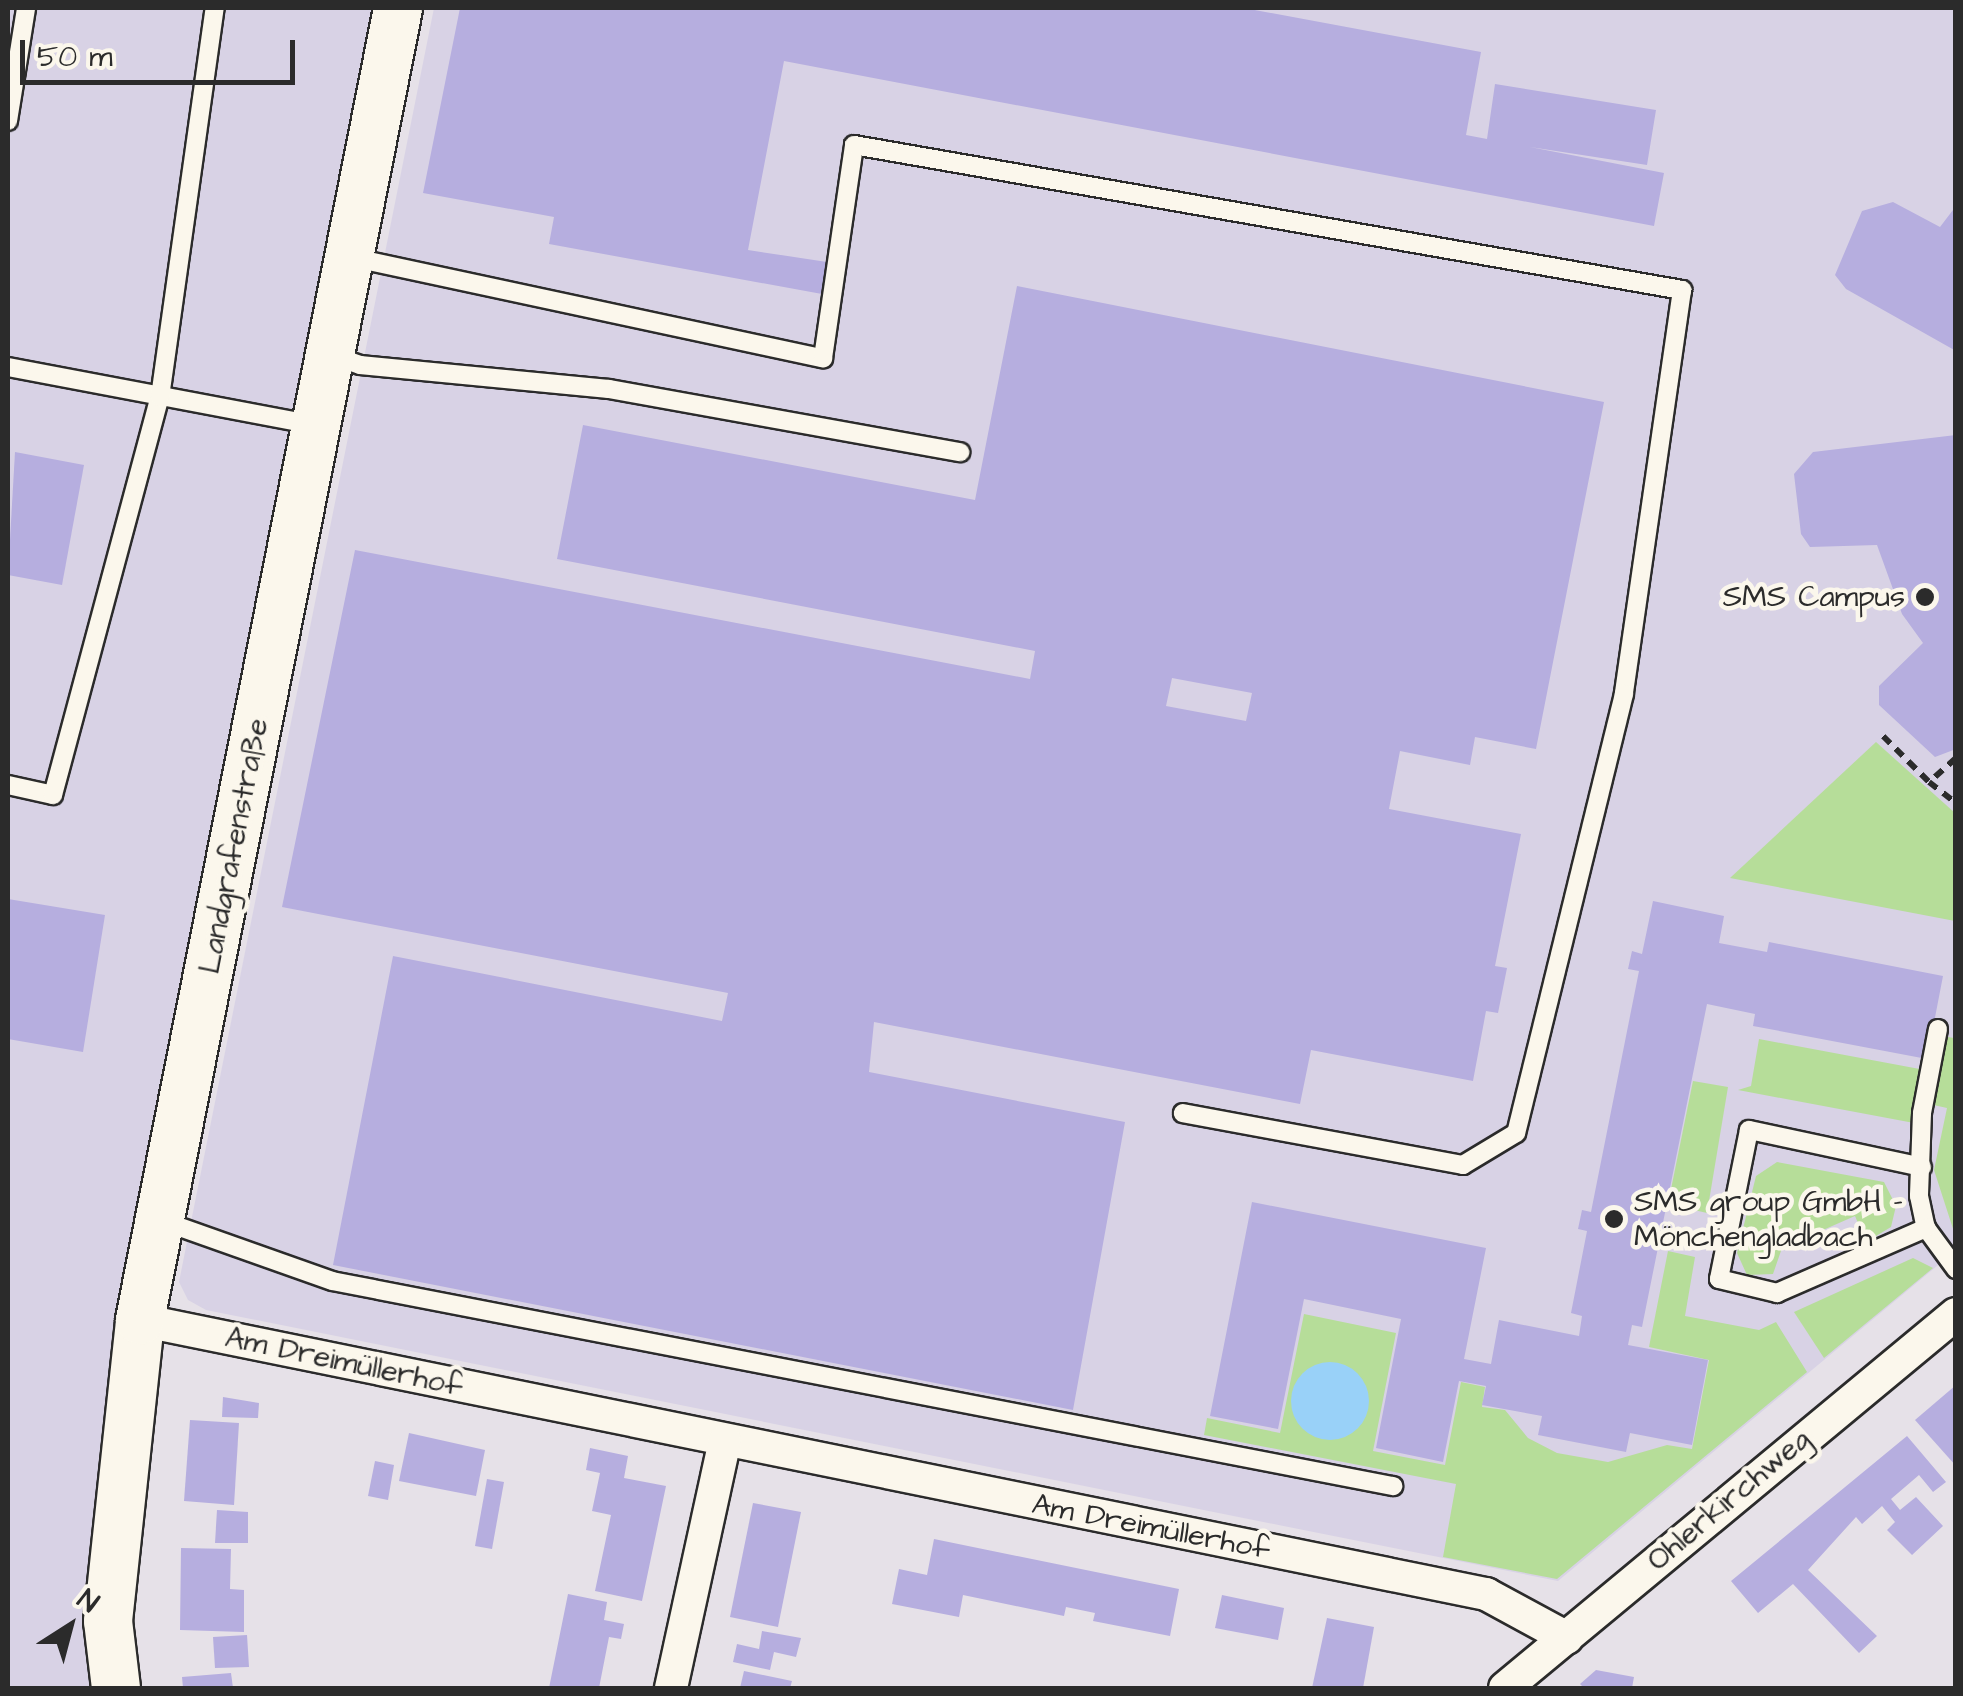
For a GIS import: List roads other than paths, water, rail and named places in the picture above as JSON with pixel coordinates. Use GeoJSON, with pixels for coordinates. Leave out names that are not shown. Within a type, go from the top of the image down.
{"type":"FeatureCollection","features":[{"type":"Feature","properties":{"kind":"street","name":"Landgrafenstraße"},"geometry":{"type":"LineString","coordinates":[[116,1688],[108,1620],[140,1320],[398,8]]}},
{"type":"Feature","properties":{"kind":"street","name":"Ohlerkirchweg"},"geometry":{"type":"LineString","coordinates":[[1505,1688],[1956,1314]]}},
{"type":"Feature","properties":{"kind":"street","name":"Am Dreimüllerhof"},"geometry":{"type":"LineString","coordinates":[[140,1320],[1486,1594],[1568,1638]]}},
{"type":"Feature","properties":{"kind":"street"},"geometry":{"type":"LineString","coordinates":[[671,1688],[724,1441]]}},
{"type":"Feature","properties":{"kind":"lane"},"geometry":{"type":"LineString","coordinates":[[8,121],[26,8]]}},
{"type":"Feature","properties":{"kind":"lane"},"geometry":{"type":"LineString","coordinates":[[8,786],[53,796],[160,397],[214,8]]}},
{"type":"Feature","properties":{"kind":"lane"},"geometry":{"type":"LineString","coordinates":[[350,257],[823,358],[854,145],[1682,290],[1624,694],[1516,1133],[1463,1165],[1183,1112]]}},
{"type":"Feature","properties":{"kind":"lane"},"geometry":{"type":"LineString","coordinates":[[330,354],[360,365],[610,389],[960,452]]}},
{"type":"Feature","properties":{"kind":"lane"},"geometry":{"type":"LineString","coordinates":[[8,367],[317,426]]}},
{"type":"Feature","properties":{"kind":"lane"},"geometry":{"type":"LineString","coordinates":[[1938,1030],[1922,1113],[1926,1228],[1956,1269]]}},
{"type":"Feature","properties":{"kind":"lane"},"geometry":{"type":"LineString","coordinates":[[1922,1167],[1749,1130],[1719,1279],[1778,1293],[1926,1228]]}},
{"type":"Feature","properties":{"kind":"lane"},"geometry":{"type":"LineString","coordinates":[[160,1220],[222,1236],[332,1281],[1393,1486]]}},
{"type":"Feature","properties":{"kind":"water"},"geometry":{"type":"Polygon","coordinates":[[[1330,1362],[1345,1365],[1357,1374],[1366,1386],[1366,1416],[1357,1428],[1345,1437],[1330,1440],[1315,1437],[1303,1428],[1294,1416],[1291,1401],[1294,1386],[1303,1374],[1315,1365],[1330,1362]]]}},
{"type":"Feature","properties":{"kind":"place","name":"SMS Campus"},"geometry":{"type":"Point","coordinates":[1925,597]}},
{"type":"Feature","properties":{"kind":"place","name":"SMS group GmbH - Mönchengladbach"},"geometry":{"type":"Point","coordinates":[1614,1219]}}]}
